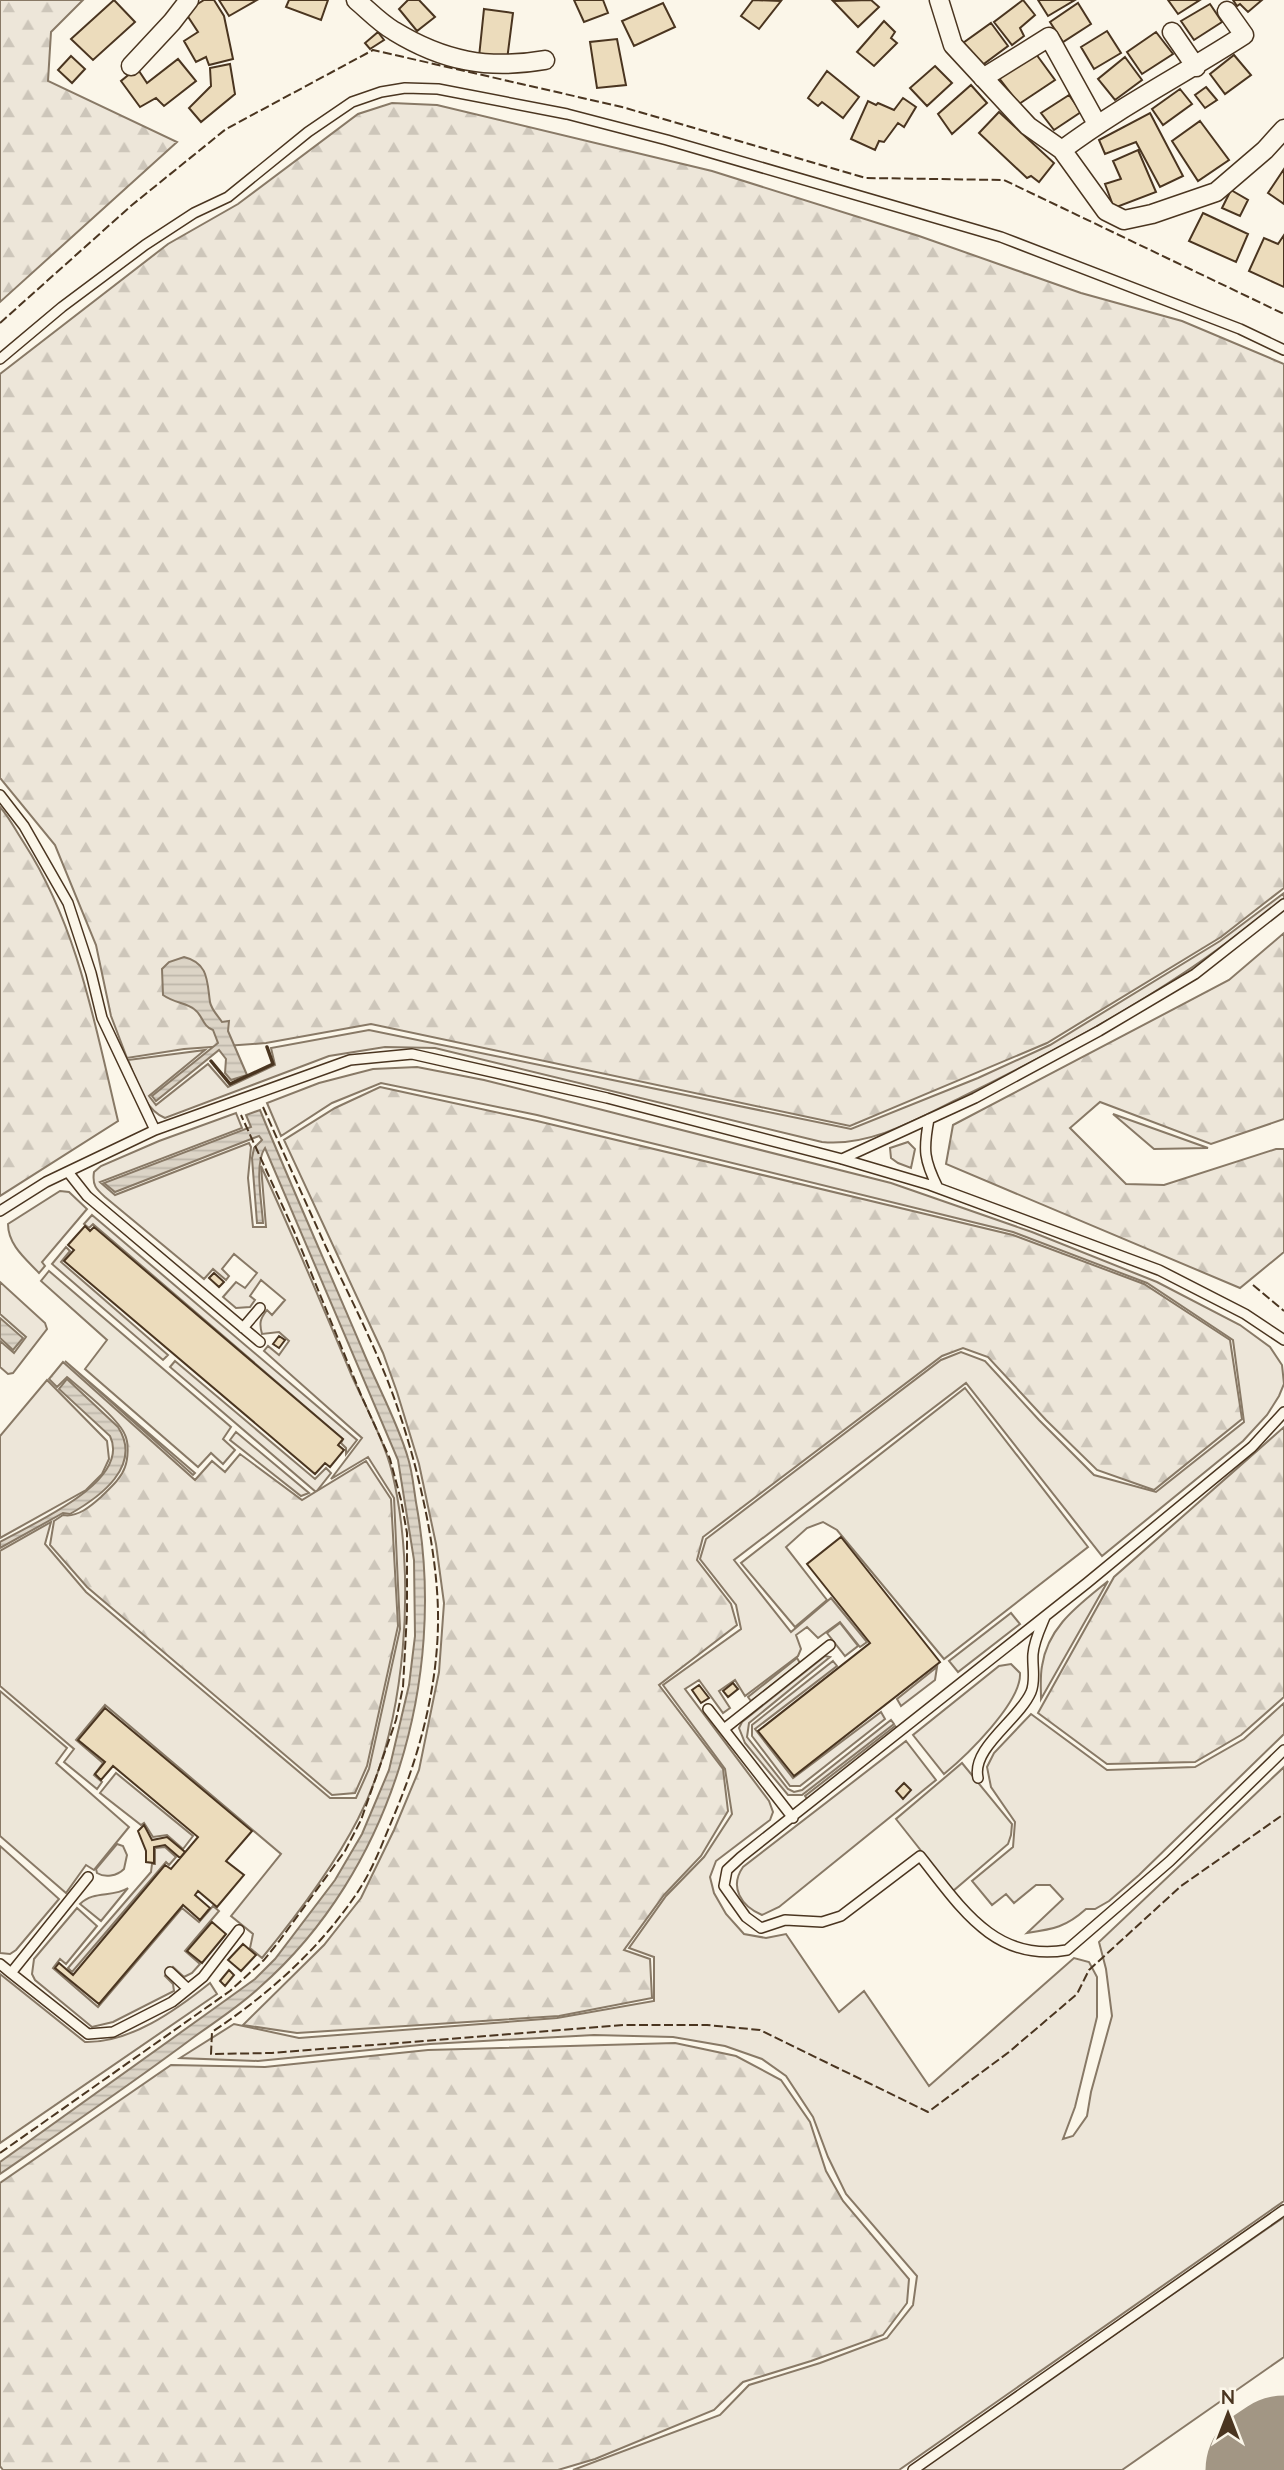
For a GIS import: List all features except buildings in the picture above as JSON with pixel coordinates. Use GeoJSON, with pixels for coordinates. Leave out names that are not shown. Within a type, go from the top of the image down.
{"type":"FeatureCollection","features":[{"type":"Feature","properties":{"kind":"street"},"geometry":{"type":"LineString","coordinates":[[131,66],[173,23],[189,0]]}},
{"type":"Feature","properties":{"kind":"street"},"geometry":{"type":"LineString","coordinates":[[356,0],[392,31],[436,53],[475,64],[523,64],[545,60]]}},
{"type":"Feature","properties":{"kind":"street"},"geometry":{"type":"LineString","coordinates":[[939,0],[953,45],[1028,126],[1062,150],[1106,211],[1124,220],[1152,214],[1216,192],[1265,150],[1284,129]]}},
{"type":"Feature","properties":{"kind":"street"},"geometry":{"type":"LineString","coordinates":[[1062,150],[1097,124],[1244,35],[1227,11]]}},
{"type":"Feature","properties":{"kind":"street"},"geometry":{"type":"LineString","coordinates":[[1172,32],[1196,66]]}},
{"type":"Feature","properties":{"kind":"street"},"geometry":{"type":"LineString","coordinates":[[983,78],[1049,37],[1097,124]]}},
{"type":"Feature","properties":{"kind":"lane"},"geometry":{"type":"LineString","coordinates":[[0,359],[62,307],[134,253],[194,214],[228,197],[308,132],[352,102],[381,92],[405,88],[438,89],[579,117],[1001,237],[1240,329],[1284,350]]}},
{"type":"Feature","properties":{"kind":"lane"},"geometry":{"type":"LineString","coordinates":[[0,795],[24,826],[68,903],[91,973],[102,1018],[155,1130]]}},
{"type":"Feature","properties":{"kind":"lane"},"geometry":{"type":"LineString","coordinates":[[842,1160],[975,1098],[1088,1037],[1195,974],[1284,904]]}},
{"type":"Feature","properties":{"kind":"lane"},"geometry":{"type":"LineString","coordinates":[[0,1211],[46,1182],[155,1130],[350,1060],[412,1054],[607,1098],[938,1188],[1159,1270],[1245,1314],[1284,1340]]}},
{"type":"Feature","properties":{"kind":"lane"},"geometry":{"type":"LineString","coordinates":[[929,1119],[924,1142],[927,1166],[938,1188]]}},
{"type":"Feature","properties":{"kind":"lane"},"geometry":{"type":"LineString","coordinates":[[68,1172],[87,1196],[260,1342]]}},
{"type":"Feature","properties":{"kind":"lane"},"geometry":{"type":"LineString","coordinates":[[243,1328],[260,1308]]}},
{"type":"Feature","properties":{"kind":"lane"},"geometry":{"type":"LineString","coordinates":[[1284,1412],[1252,1447],[1046,1616],[727,1870],[724,1886],[746,1917],[761,1928],[785,1920],[822,1922],[841,1916],[920,1856],[968,1916],[992,1937],[1022,1950],[1048,1953],[1067,1950],[1170,1861],[1284,1750]]}},
{"type":"Feature","properties":{"kind":"lane"},"geometry":{"type":"LineString","coordinates":[[978,1778],[976,1769],[979,1757],[1016,1715],[1032,1692],[1033,1654],[1046,1616]]}},
{"type":"Feature","properties":{"kind":"lane"},"geometry":{"type":"LineString","coordinates":[[724,1730],[830,1645]]}},
{"type":"Feature","properties":{"kind":"lane"},"geometry":{"type":"LineString","coordinates":[[708,1709],[793,1818]]}},
{"type":"Feature","properties":{"kind":"lane"},"geometry":{"type":"LineString","coordinates":[[11,1973],[88,1877]]}},
{"type":"Feature","properties":{"kind":"lane"},"geometry":{"type":"LineString","coordinates":[[0,1964],[88,2034],[113,2032],[173,2002],[202,1977],[239,1930]]}},
{"type":"Feature","properties":{"kind":"lane"},"geometry":{"type":"LineString","coordinates":[[170,1972],[188,1989]]}},
{"type":"Feature","properties":{"kind":"lane"},"geometry":{"type":"LineString","coordinates":[[913,2470],[1284,2210]]}},
{"type":"Feature","properties":{"kind":"green space"},"geometry":{"type":"Polygon","coordinates":[[[0,0],[83,0],[51,32],[48,81],[177,142],[0,302],[0,0]]]}},
{"type":"Feature","properties":{"kind":"green space"},"geometry":{"type":"Polygon","coordinates":[[[392,103],[437,105],[712,171],[919,236],[1081,293],[1182,321],[1284,364],[1284,888],[1221,937],[1047,1043],[850,1126],[371,1024],[266,1043],[184,1049],[127,1058],[111,1016],[96,945],[55,845],[0,778],[0,374],[168,244],[238,204],[358,114],[392,103]]]}},
{"type":"Feature","properties":{"kind":"green space"},"geometry":{"type":"Polygon","coordinates":[[[0,807],[43,875],[58,908],[83,978],[118,1121],[0,1196],[0,807]]]}},
{"type":"Feature","properties":{"kind":"green space"},"geometry":{"type":"Polygon","coordinates":[[[1284,893],[1284,899],[1210,955],[1104,1022],[929,1114],[858,1140],[822,1142],[435,1048],[385,1047],[329,1056],[165,1118],[146,1101],[128,1060],[205,1050],[149,1096],[156,1105],[208,1064],[228,1087],[275,1065],[271,1048],[369,1030],[851,1129],[978,1078],[1050,1045],[1220,941],[1284,893]]]}},
{"type":"Feature","properties":{"kind":"green space"},"geometry":{"type":"Polygon","coordinates":[[[1284,933],[1284,1119],[1211,1144],[1100,1102],[1070,1128],[1126,1184],[1164,1185],[1276,1149],[1284,1149],[1284,1252],[1240,1288],[946,1164],[953,1125],[1229,980],[1284,933]]]}},
{"type":"Feature","properties":{"kind":"green space"},"geometry":{"type":"Polygon","coordinates":[[[417,1067],[484,1080],[891,1183],[1032,1232],[1157,1282],[1240,1325],[1270,1347],[1282,1365],[1284,1384],[1279,1396],[1267,1415],[1243,1441],[1102,1556],[966,1383],[734,1560],[791,1632],[831,1598],[867,1642],[860,1647],[840,1622],[818,1638],[807,1627],[796,1635],[801,1649],[798,1656],[745,1696],[735,1680],[719,1691],[730,1708],[723,1713],[699,1680],[685,1689],[769,1801],[773,1812],[770,1820],[716,1861],[710,1877],[714,1893],[726,1914],[744,1934],[766,1938],[786,1934],[839,2012],[864,1991],[929,2086],[1074,1958],[1089,1962],[1097,1977],[1097,2017],[1075,2107],[1063,2139],[1073,2136],[1087,2116],[1112,2016],[1106,1969],[1099,1942],[1284,1767],[1284,2201],[899,2470],[573,2470],[720,2415],[749,2385],[887,2338],[913,2305],[917,2276],[846,2194],[813,2117],[786,2076],[762,2059],[725,2046],[673,2037],[594,2035],[430,2044],[258,2061],[180,2058],[234,2024],[299,2038],[557,2018],[654,2001],[654,1957],[629,1948],[666,1896],[704,1857],[732,1814],[725,1769],[663,1685],[741,1629],[736,1605],[700,1559],[706,1539],[941,1360],[961,1352],[985,1361],[1094,1475],[1156,1492],[1244,1422],[1233,1340],[1147,1283],[1013,1232],[537,1115],[381,1083],[332,1103],[281,1136],[267,1103],[319,1083],[373,1069],[417,1067]]]}},
{"type":"Feature","properties":{"kind":"green space"},"geometry":{"type":"Polygon","coordinates":[[[380,1087],[537,1121],[1013,1235],[1144,1284],[1230,1340],[1242,1419],[1154,1490],[1097,1470],[988,1357],[963,1348],[942,1356],[703,1537],[697,1560],[731,1604],[737,1625],[659,1685],[723,1769],[728,1811],[701,1856],[664,1895],[624,1950],[650,1959],[652,1998],[559,2016],[297,2033],[243,2025],[324,1945],[361,1898],[419,1770],[439,1672],[444,1603],[436,1544],[419,1464],[383,1353],[284,1140],[335,1108],[380,1087]]]}},
{"type":"Feature","properties":{"kind":"green space"},"geometry":{"type":"Polygon","coordinates":[[[236,1113],[242,1128],[100,1182],[115,1195],[249,1143],[251,1147],[248,1178],[253,1227],[266,1227],[261,1166],[384,1449],[392,1472],[400,1513],[404,1556],[403,1648],[397,1695],[388,1739],[375,1781],[338,1854],[262,1958],[250,1948],[253,1934],[231,1916],[281,1854],[105,1705],[76,1740],[103,1763],[94,1775],[102,1782],[97,1789],[64,1762],[74,1749],[0,1686],[0,1551],[51,1522],[45,1544],[86,1592],[330,1798],[356,1798],[369,1769],[400,1629],[394,1498],[368,1457],[331,1479],[362,1438],[264,1351],[268,1346],[279,1355],[289,1341],[279,1332],[262,1334],[261,1327],[267,1310],[272,1315],[285,1300],[261,1280],[250,1296],[255,1300],[250,1307],[236,1308],[223,1297],[236,1282],[245,1288],[257,1273],[234,1254],[222,1269],[229,1276],[226,1280],[213,1269],[204,1279],[105,1197],[94,1184],[94,1172],[101,1166],[236,1113]]]}},
{"type":"Feature","properties":{"kind":"green space"},"geometry":{"type":"Polygon","coordinates":[[[1113,1114],[1208,1148],[1154,1149],[1113,1114]]]}},
{"type":"Feature","properties":{"kind":"green space"},"geometry":{"type":"Polygon","coordinates":[[[908,1142],[915,1149],[911,1168],[891,1158],[890,1148],[908,1142]]]}},
{"type":"Feature","properties":{"kind":"green space"},"geometry":{"type":"Polygon","coordinates":[[[60,1191],[69,1192],[87,1209],[42,1262],[45,1266],[39,1273],[14,1245],[8,1224],[60,1191]]]}},
{"type":"Feature","properties":{"kind":"green space"},"geometry":{"type":"Polygon","coordinates":[[[92,1215],[357,1440],[346,1454],[346,1448],[341,1443],[343,1439],[93,1224],[89,1228],[84,1224],[92,1215]]]}},
{"type":"Feature","properties":{"kind":"green space"},"geometry":{"type":"Polygon","coordinates":[[[66,1247],[70,1251],[61,1262],[168,1355],[163,1360],[52,1264],[66,1247]]]}},
{"type":"Feature","properties":{"kind":"green space"},"geometry":{"type":"Polygon","coordinates":[[[0,1282],[45,1323],[47,1329],[13,1373],[8,1374],[0,1367],[0,1341],[14,1353],[26,1337],[0,1314],[0,1282]]]}},
{"type":"Feature","properties":{"kind":"green space"},"geometry":{"type":"Polygon","coordinates":[[[65,1361],[195,1473],[193,1475],[65,1361]]]}},
{"type":"Feature","properties":{"kind":"green space"},"geometry":{"type":"Polygon","coordinates":[[[175,1361],[315,1479],[326,1468],[331,1473],[316,1492],[170,1367],[175,1361]]]}},
{"type":"Feature","properties":{"kind":"green space"},"geometry":{"type":"Polygon","coordinates":[[[63,1362],[195,1480],[212,1461],[225,1472],[240,1454],[302,1500],[366,1461],[391,1499],[398,1626],[367,1766],[355,1793],[332,1795],[87,1587],[50,1545],[54,1521],[63,1515],[84,1511],[101,1497],[121,1475],[127,1455],[125,1435],[108,1413],[67,1377],[57,1387],[49,1379],[63,1362]]]}},
{"type":"Feature","properties":{"kind":"green space"},"geometry":{"type":"Polygon","coordinates":[[[47,1380],[107,1441],[109,1459],[102,1474],[86,1490],[0,1538],[0,1436],[47,1380]]]}},
{"type":"Feature","properties":{"kind":"green space"},"geometry":{"type":"Polygon","coordinates":[[[1284,1427],[1284,1697],[1241,1735],[1195,1762],[1107,1764],[1038,1713],[1114,1577],[1284,1427]]]}},
{"type":"Feature","properties":{"kind":"green space"},"geometry":{"type":"Polygon","coordinates":[[[236,1432],[309,1493],[301,1496],[230,1440],[236,1432]]]}},
{"type":"Feature","properties":{"kind":"green space"},"geometry":{"type":"Polygon","coordinates":[[[1108,1581],[1041,1699],[1042,1666],[1051,1639],[1066,1618],[1108,1581]]]}},
{"type":"Feature","properties":{"kind":"green space"},"geometry":{"type":"Polygon","coordinates":[[[825,1656],[830,1657],[749,1723],[747,1737],[788,1789],[794,1792],[802,1790],[891,1720],[894,1724],[802,1795],[788,1795],[745,1743],[739,1728],[742,1722],[825,1656]]]}},
{"type":"Feature","properties":{"kind":"green space"},"geometry":{"type":"Polygon","coordinates":[[[833,1661],[837,1666],[755,1729],[793,1778],[881,1712],[885,1719],[800,1786],[790,1786],[752,1736],[752,1725],[833,1661]]]}},
{"type":"Feature","properties":{"kind":"green space"},"geometry":{"type":"Polygon","coordinates":[[[1011,1664],[1020,1673],[1018,1685],[1003,1713],[944,1774],[913,1735],[999,1666],[1011,1664]]]}},
{"type":"Feature","properties":{"kind":"green space"},"geometry":{"type":"Polygon","coordinates":[[[937,1667],[935,1680],[901,1706],[897,1699],[937,1667]]]}},
{"type":"Feature","properties":{"kind":"green space"},"geometry":{"type":"Polygon","coordinates":[[[1284,1703],[1284,1734],[1139,1875],[1109,1901],[1095,1909],[1086,1909],[1059,1926],[1027,1933],[1063,1899],[1050,1885],[1036,1885],[1014,1903],[1006,1894],[992,1905],[972,1881],[1013,1847],[1015,1822],[991,1787],[987,1767],[994,1753],[1031,1714],[1107,1770],[1195,1767],[1244,1739],[1284,1703]]]}},
{"type":"Feature","properties":{"kind":"green space"},"geometry":{"type":"Polygon","coordinates":[[[906,1741],[936,1780],[779,1907],[762,1915],[748,1907],[737,1889],[743,1867],[906,1741]]]}},
{"type":"Feature","properties":{"kind":"green space"},"geometry":{"type":"Polygon","coordinates":[[[116,1773],[193,1836],[183,1849],[167,1835],[153,1837],[144,1823],[141,1825],[100,1793],[116,1773]]]}},
{"type":"Feature","properties":{"kind":"green space"},"geometry":{"type":"Polygon","coordinates":[[[117,1844],[123,1846],[127,1855],[124,1869],[111,1876],[97,1873],[96,1869],[117,1844]]]}},
{"type":"Feature","properties":{"kind":"green space"},"geometry":{"type":"Polygon","coordinates":[[[0,1846],[59,1899],[10,1954],[0,1953],[0,1846]]]}},
{"type":"Feature","properties":{"kind":"green space"},"geometry":{"type":"Polygon","coordinates":[[[165,1847],[176,1857],[169,1865],[166,1862],[72,1972],[68,1968],[151,1872],[152,1864],[155,1864],[155,1848],[165,1847]]]}},
{"type":"Feature","properties":{"kind":"green space"},"geometry":{"type":"Polygon","coordinates":[[[128,1888],[101,1921],[80,1904],[97,1895],[116,1893],[128,1888]]]}},
{"type":"Feature","properties":{"kind":"green space"},"geometry":{"type":"Polygon","coordinates":[[[213,1906],[219,1911],[185,1951],[200,1964],[184,1977],[173,1967],[165,1976],[173,1984],[174,1991],[113,2022],[92,2027],[35,1980],[32,1974],[34,1959],[77,1908],[97,1926],[66,1964],[60,1959],[53,1968],[98,2007],[182,1908],[199,1922],[213,1906]]]}},
{"type":"Feature","properties":{"kind":"green space"},"geometry":{"type":"Polygon","coordinates":[[[0,1974],[85,2042],[102,2041],[135,2031],[167,2014],[210,1983],[217,1994],[0,2143],[0,1974]]]}},
{"type":"Feature","properties":{"kind":"green space"},"geometry":{"type":"Polygon","coordinates":[[[675,2043],[736,2056],[781,2080],[810,2122],[826,2171],[843,2201],[909,2279],[907,2303],[883,2335],[743,2382],[714,2410],[595,2459],[558,2470],[3,2470],[0,2466],[0,2183],[171,2065],[265,2067],[428,2050],[675,2043]]]}},
{"type":"Feature","properties":{"kind":"green space"},"geometry":{"type":"Polygon","coordinates":[[[1284,2217],[1284,2357],[1122,2470],[919,2470],[1284,2217]]]}},
{"type":"Feature","properties":{"kind":"shaded area"},"geometry":{"type":"Polygon","coordinates":[[[184,957],[198,964],[205,974],[213,1010],[222,1022],[229,1021],[228,1031],[247,1075],[231,1080],[225,1073],[226,1059],[219,1050],[156,1101],[152,1096],[218,1043],[213,1030],[197,1011],[163,995],[162,969],[169,962],[184,957]]]}},
{"type":"Feature","properties":{"kind":"shaded area"},"geometry":{"type":"Polygon","coordinates":[[[260,1110],[393,1418],[410,1464],[424,1573],[424,1638],[415,1704],[399,1768],[376,1829],[344,1887],[306,1940],[260,1987],[236,2007],[0,2174],[0,2162],[255,1979],[275,1959],[335,1880],[362,1834],[389,1770],[409,1685],[415,1636],[414,1560],[398,1460],[265,1148],[259,1173],[263,1223],[257,1223],[252,1158],[254,1148],[262,1140],[259,1136],[115,1192],[104,1183],[251,1127],[246,1115],[260,1110]]]}},
{"type":"Feature","properties":{"kind":"shaded area"},"geometry":{"type":"Polygon","coordinates":[[[49,1271],[231,1427],[223,1439],[235,1450],[223,1464],[211,1453],[198,1467],[85,1369],[107,1340],[41,1281],[49,1271]]]}},
{"type":"Feature","properties":{"kind":"shaded area"},"geometry":{"type":"Polygon","coordinates":[[[0,1318],[23,1338],[13,1350],[0,1338],[0,1318]]]}},
{"type":"Feature","properties":{"kind":"shaded area"},"geometry":{"type":"Polygon","coordinates":[[[67,1379],[118,1427],[124,1441],[122,1467],[105,1489],[82,1507],[70,1514],[63,1513],[0,1548],[0,1542],[54,1513],[93,1485],[106,1469],[113,1453],[110,1436],[59,1389],[67,1379]]]}},
{"type":"Feature","properties":{"kind":"shaded area"},"geometry":{"type":"Polygon","coordinates":[[[965,1388],[1088,1547],[944,1659],[837,1530],[823,1522],[807,1528],[786,1547],[827,1600],[795,1627],[741,1563],[965,1388]]]}},
{"type":"Feature","properties":{"kind":"shaded area"},"geometry":{"type":"Polygon","coordinates":[[[1011,1613],[1020,1624],[958,1672],[949,1661],[1011,1613]]]}},
{"type":"Feature","properties":{"kind":"shaded area"},"geometry":{"type":"Polygon","coordinates":[[[840,1623],[858,1646],[845,1656],[827,1633],[840,1623]]]}},
{"type":"Feature","properties":{"kind":"shaded area"},"geometry":{"type":"Polygon","coordinates":[[[797,1658],[800,1663],[751,1701],[748,1697],[797,1658]]]}},
{"type":"Feature","properties":{"kind":"shaded area"},"geometry":{"type":"Polygon","coordinates":[[[0,1691],[67,1748],[56,1763],[129,1827],[94,1870],[86,1865],[66,1893],[0,1836],[0,1691]]]}},
{"type":"Feature","properties":{"kind":"shaded area"},"geometry":{"type":"Polygon","coordinates":[[[895,1726],[898,1729],[808,1800],[805,1796],[895,1726]]]}},
{"type":"Feature","properties":{"kind":"shaded area"},"geometry":{"type":"Polygon","coordinates":[[[962,1763],[1012,1824],[1008,1844],[953,1891],[896,1819],[962,1763]]]}},
{"type":"Feature","properties":{"kind":"runway"},"geometry":{"type":"LineString","coordinates":[[1272,2470],[1284,2462]]}},
{"type":"Feature","properties":{"kind":"fence"},"geometry":{"type":"LineString","coordinates":[[0,323],[132,205],[226,129],[373,50],[622,107],[866,178],[1004,180],[1284,314]]}},
{"type":"Feature","properties":{"kind":"fence"},"geometry":{"type":"LineString","coordinates":[[263,1107],[375,1352],[403,1424],[433,1553],[438,1639],[432,1690],[413,1765],[364,1881],[328,1931],[293,1968],[254,2002],[212,2032],[211,2054],[272,2053],[624,2025],[707,2025],[760,2030],[928,2112],[1009,2052],[1077,1994],[1089,1970],[1181,1886],[1284,1814]]}},
{"type":"Feature","properties":{"kind":"fence"},"geometry":{"type":"LineString","coordinates":[[0,2153],[230,1991],[264,1960],[345,1851],[361,1820],[396,1720],[403,1687],[407,1613],[407,1533],[401,1500],[390,1459],[294,1231],[241,1115]]}},
{"type":"Feature","properties":{"kind":"fence"},"geometry":{"type":"LineString","coordinates":[[1253,1285],[1284,1311]]}},
{"type":"Feature","properties":{"kind":"wall"},"geometry":{"type":"LineString","coordinates":[[211,1061],[230,1084],[273,1064],[267,1047]]}}]}
